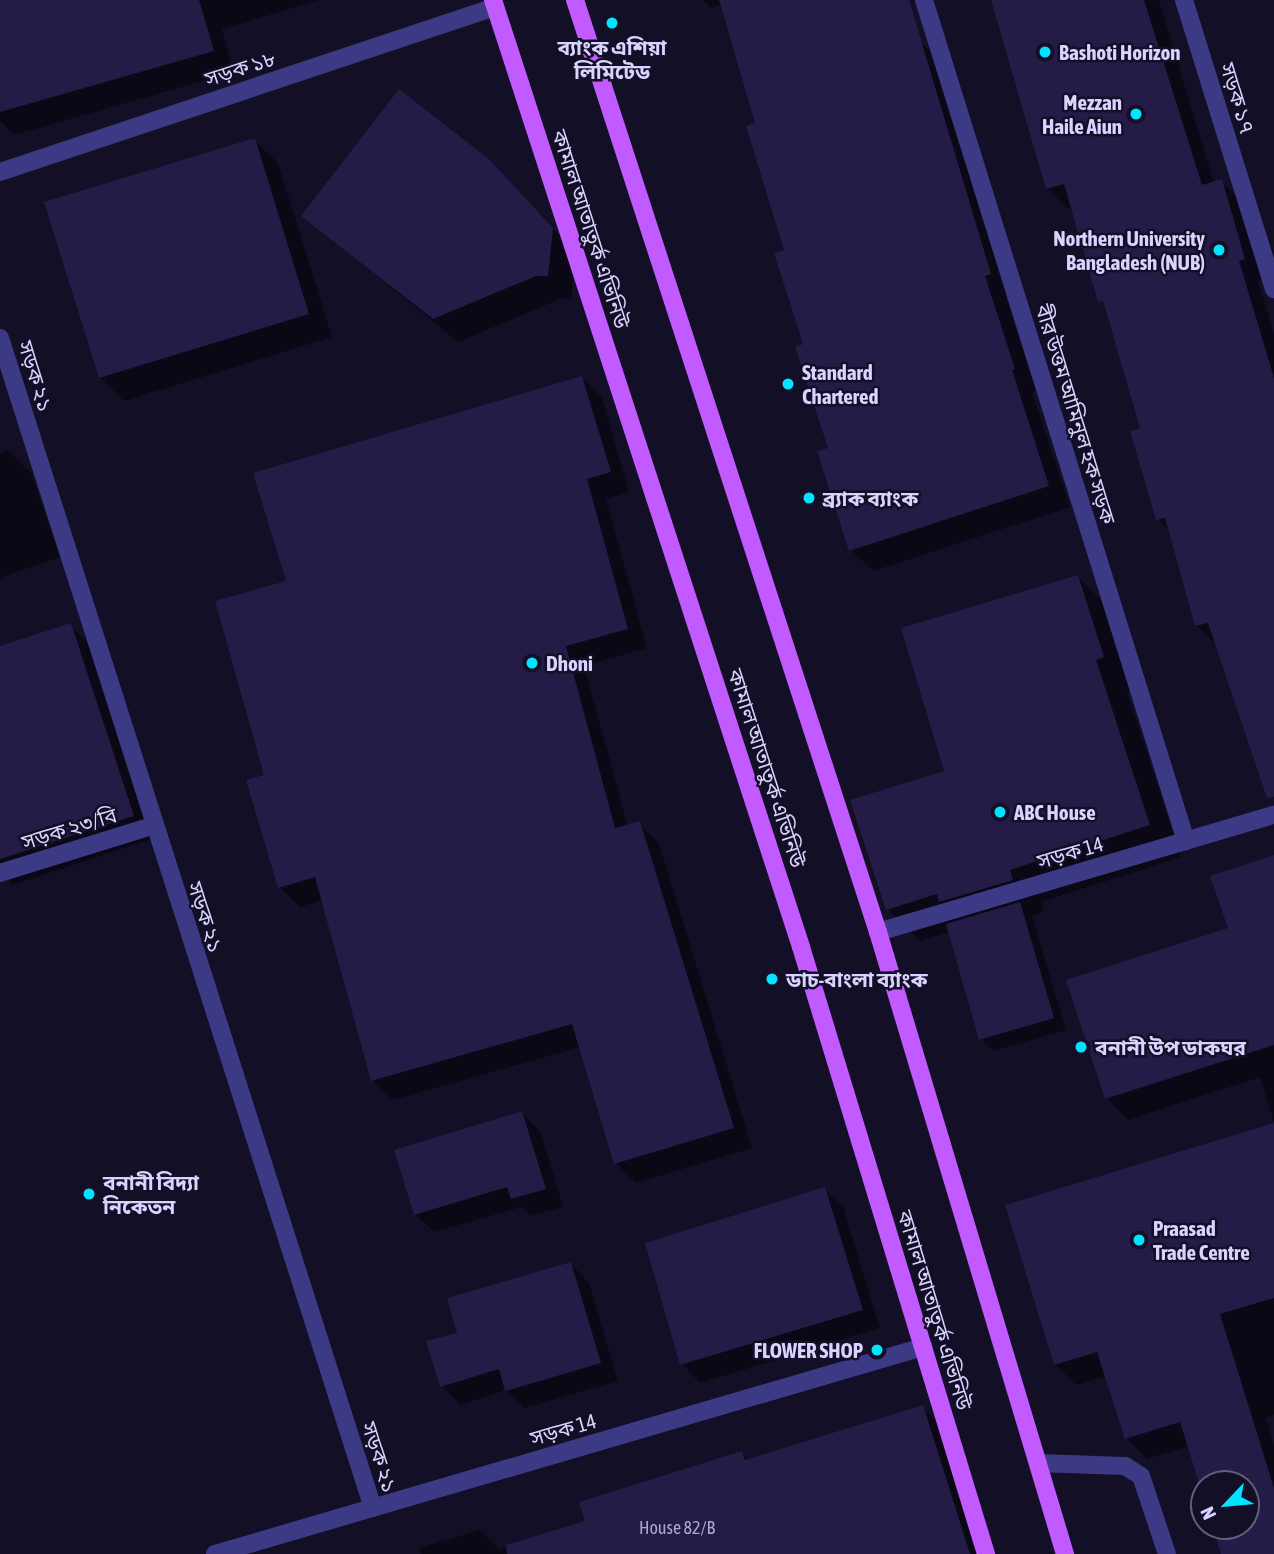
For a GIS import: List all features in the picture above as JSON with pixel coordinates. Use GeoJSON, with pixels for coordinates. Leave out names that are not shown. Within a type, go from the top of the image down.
{"type":"FeatureCollection","features":[{"type":"Feature","properties":{"kind":"main road"},"geometry":{"type":"LineString","coordinates":[[575,0],[878,932],[1065,1554]]}},
{"type":"Feature","properties":{"kind":"main road","name":"কামাল আতাতুর্ক এভিনিউ"},"geometry":{"type":"LineString","coordinates":[[494,4],[801,947],[986,1554]]}},
{"type":"Feature","properties":{"kind":"street","name":"বীর উত্তম আমিনুল হক সড়ক"},"geometry":{"type":"LineString","coordinates":[[924,0],[1186,841]]}},
{"type":"Feature","properties":{"kind":"street","name":"সড়ক ১৭"},"geometry":{"type":"LineString","coordinates":[[1184,0],[1274,289]]}},
{"type":"Feature","properties":{"kind":"street","name":"সড়ক ১৮"},"geometry":{"type":"LineString","coordinates":[[0,173],[494,4]]}},
{"type":"Feature","properties":{"kind":"street","name":"সড়ক ২১"},"geometry":{"type":"LineString","coordinates":[[0,338],[152,826],[373,1508]]}},
{"type":"Feature","properties":{"kind":"street","name":"সড়ক 14"},"geometry":{"type":"LineString","coordinates":[[878,932],[1274,815]]}},
{"type":"Feature","properties":{"kind":"street","name":"সড়ক ২৩/বি"},"geometry":{"type":"LineString","coordinates":[[0,873],[152,826]]}},
{"type":"Feature","properties":{"kind":"street","name":"সড়ক 14"},"geometry":{"type":"LineString","coordinates":[[215,1554],[923,1347]]}},
{"type":"Feature","properties":{"kind":"street"},"geometry":{"type":"LineString","coordinates":[[1038,1463],[1125,1466],[1141,1476],[1167,1554]]}},
{"type":"Feature","properties":{"kind":"building"},"geometry":{"type":"Polygon","coordinates":[[[0,0],[199,0],[214,51],[0,112],[0,0]]]}},
{"type":"Feature","properties":{"kind":"building"},"geometry":{"type":"Polygon","coordinates":[[[719,0],[909,0],[991,274],[985,276],[1015,369],[1012,370],[1049,486],[849,551],[817,451],[828,448],[795,347],[803,344],[774,253],[784,250],[746,126],[755,123],[719,0]]]}},
{"type":"Feature","properties":{"kind":"building"},"geometry":{"type":"Polygon","coordinates":[[[991,0],[1144,0],[1202,185],[1222,179],[1245,259],[1239,261],[1274,378],[1274,797],[1267,798],[1208,623],[1195,626],[1165,518],[1156,520],[1130,431],[1140,428],[1103,301],[1098,302],[1064,184],[1046,189],[991,0]]]}},
{"type":"Feature","properties":{"kind":"building"},"geometry":{"type":"Polygon","coordinates":[[[399,89],[490,160],[553,228],[548,276],[536,276],[433,319],[301,216],[399,89]]]}},
{"type":"Feature","properties":{"kind":"building"},"geometry":{"type":"Polygon","coordinates":[[[255,138],[309,314],[99,378],[44,202],[255,138]]]}},
{"type":"Feature","properties":{"kind":"building"},"geometry":{"type":"Polygon","coordinates":[[[582,376],[611,472],[587,479],[628,629],[566,646],[615,828],[640,821],[734,1128],[614,1164],[572,1024],[371,1081],[315,877],[278,888],[246,780],[264,775],[215,601],[286,581],[253,473],[582,376]]]}},
{"type":"Feature","properties":{"kind":"building"},"geometry":{"type":"Polygon","coordinates":[[[1078,575],[1104,657],[1096,660],[1150,825],[1010,870],[1013,880],[939,902],[937,894],[886,910],[850,800],[944,771],[901,628],[1078,575]]]}},
{"type":"Feature","properties":{"kind":"building"},"geometry":{"type":"Polygon","coordinates":[[[71,623],[134,816],[0,859],[0,646],[71,623]]]}},
{"type":"Feature","properties":{"kind":"building"},"geometry":{"type":"Polygon","coordinates":[[[1274,855],[1274,1045],[1105,1099],[1066,980],[1228,928],[1210,876],[1274,855]]]}},
{"type":"Feature","properties":{"kind":"building"},"geometry":{"type":"Polygon","coordinates":[[[1020,902],[1054,1018],[979,1040],[946,924],[1020,902]]]}},
{"type":"Feature","properties":{"kind":"building"},"geometry":{"type":"Polygon","coordinates":[[[522,1111],[546,1189],[511,1199],[507,1187],[414,1215],[394,1150],[522,1111]]]}},
{"type":"Feature","properties":{"kind":"building","name":"Praasad Trade Centre"},"geometry":{"type":"Polygon","coordinates":[[[1274,1123],[1274,1298],[1220,1314],[1274,1488],[1274,1554],[1221,1554],[1216,1540],[1260,1540],[1260,1470],[1195,1470],[1180,1422],[1125,1439],[1097,1352],[1054,1365],[1005,1205],[1274,1123]]]}},
{"type":"Feature","properties":{"kind":"building"},"geometry":{"type":"Polygon","coordinates":[[[825,1187],[863,1310],[680,1365],[645,1243],[825,1187]]]}},
{"type":"Feature","properties":{"kind":"building"},"geometry":{"type":"Polygon","coordinates":[[[571,1262],[601,1363],[505,1391],[499,1369],[440,1387],[426,1341],[457,1333],[447,1298],[571,1262]]]}},
{"type":"Feature","properties":{"kind":"building"},"geometry":{"type":"Polygon","coordinates":[[[923,1405],[970,1554],[507,1554],[506,1545],[585,1521],[579,1502],[742,1451],[745,1460],[923,1405]]]}},
{"type":"Feature","properties":{"kind":"place","name":"ব্যাংক এশিয়া লিমিটেড"},"geometry":{"type":"Point","coordinates":[612,23]}},
{"type":"Feature","properties":{"kind":"place","name":"Bashoti Horizon"},"geometry":{"type":"Point","coordinates":[1045,52]}},
{"type":"Feature","properties":{"kind":"place","name":"Mezzan Haile Aiun"},"geometry":{"type":"Point","coordinates":[1136,114]}},
{"type":"Feature","properties":{"kind":"place","name":"Northern University Bangladesh (NUB)"},"geometry":{"type":"Point","coordinates":[1219,250]}},
{"type":"Feature","properties":{"kind":"place","name":"Standard Chartered"},"geometry":{"type":"Point","coordinates":[788,384]}},
{"type":"Feature","properties":{"kind":"place","name":"ব্র্যাক ব্যাংক"},"geometry":{"type":"Point","coordinates":[809,498]}},
{"type":"Feature","properties":{"kind":"place","name":"Dhoni"},"geometry":{"type":"Point","coordinates":[532,663]}},
{"type":"Feature","properties":{"kind":"place","name":"ABC House"},"geometry":{"type":"Point","coordinates":[1000,812]}},
{"type":"Feature","properties":{"kind":"place","name":"ডাচ-বাংলা ব্যাংক"},"geometry":{"type":"Point","coordinates":[772,979]}},
{"type":"Feature","properties":{"kind":"place","name":"বনানী উপ ডাকঘর"},"geometry":{"type":"Point","coordinates":[1081,1047]}},
{"type":"Feature","properties":{"kind":"place","name":"বনানী বিদ্যা নিকেতন"},"geometry":{"type":"Point","coordinates":[89,1194]}},
{"type":"Feature","properties":{"kind":"place","name":"Praasad Trade Centre"},"geometry":{"type":"Point","coordinates":[1139,1240]}},
{"type":"Feature","properties":{"kind":"place","name":"FLOWER SHOP"},"geometry":{"type":"Point","coordinates":[877,1350]}}]}
